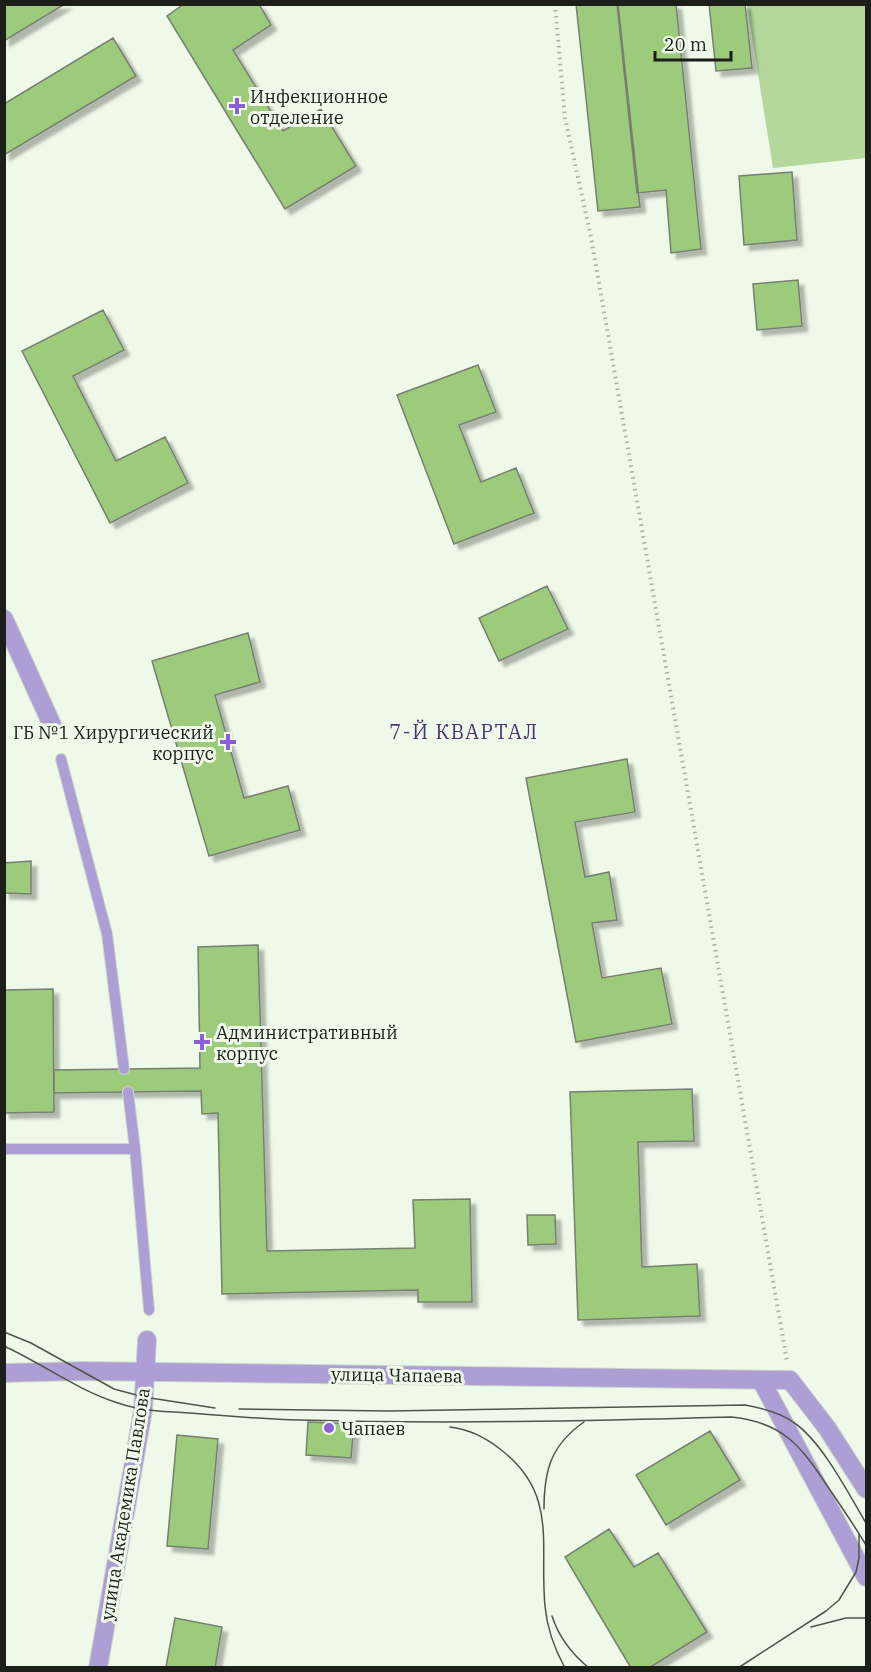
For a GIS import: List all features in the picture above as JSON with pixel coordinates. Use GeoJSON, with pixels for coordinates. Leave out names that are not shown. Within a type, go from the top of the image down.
{"type":"FeatureCollection","features":[{"type":"Feature","properties":{"kind":"street"},"geometry":{"type":"LineString","coordinates":[[4,619],[53,727]]}},
{"type":"Feature","properties":{"kind":"street","name":"улица Академика Павлова"},"geometry":{"type":"LineString","coordinates":[[98,1668],[142,1410],[147,1340]]}},
{"type":"Feature","properties":{"kind":"street","name":"улица Чапаева"},"geometry":{"type":"LineString","coordinates":[[4,1373],[146,1372],[790,1380]]}},
{"type":"Feature","properties":{"kind":"street"},"geometry":{"type":"LineString","coordinates":[[761,1380],[867,1577]]}},
{"type":"Feature","properties":{"kind":"street"},"geometry":{"type":"LineString","coordinates":[[790,1380],[827,1428],[867,1489]]}},
{"type":"Feature","properties":{"kind":"lane"},"geometry":{"type":"LineString","coordinates":[[61,759],[107,934],[124,1069]]}},
{"type":"Feature","properties":{"kind":"lane"},"geometry":{"type":"LineString","coordinates":[[128,1092],[149,1310]]}},
{"type":"Feature","properties":{"kind":"lane"},"geometry":{"type":"LineString","coordinates":[[4,1149],[135,1149]]}},
{"type":"Feature","properties":{"kind":"path"},"geometry":{"type":"LineString","coordinates":[[555,4],[565,118],[591,237],[790,1380]]}},
{"type":"Feature","properties":{"kind":"green space"},"geometry":{"type":"Polygon","coordinates":[[[747,5],[866,5],[866,158],[773,168],[747,5]]]}},
{"type":"Feature","properties":{"kind":"building"},"geometry":{"type":"Polygon","coordinates":[[[4,4],[65,4],[4,41],[4,4]]]}},
{"type":"Feature","properties":{"kind":"building"},"geometry":{"type":"Polygon","coordinates":[[[184,4],[259,4],[271,25],[233,50],[283,131],[321,109],[356,166],[285,209],[167,16],[184,4]]]}},
{"type":"Feature","properties":{"kind":"building"},"geometry":{"type":"Polygon","coordinates":[[[576,4],[618,4],[640,207],[598,211],[576,4]]]}},
{"type":"Feature","properties":{"kind":"building"},"geometry":{"type":"Polygon","coordinates":[[[617,4],[676,4],[701,249],[671,253],[666,190],[637,193],[617,4]]]}},
{"type":"Feature","properties":{"kind":"building"},"geometry":{"type":"Polygon","coordinates":[[[709,4],[745,4],[752,68],[716,71],[709,4]]]}},
{"type":"Feature","properties":{"kind":"building"},"geometry":{"type":"Polygon","coordinates":[[[113,38],[136,76],[4,155],[4,104],[113,38]]]}},
{"type":"Feature","properties":{"kind":"building"},"geometry":{"type":"Polygon","coordinates":[[[792,172],[797,240],[744,245],[739,176],[792,172]]]}},
{"type":"Feature","properties":{"kind":"building"},"geometry":{"type":"Polygon","coordinates":[[[798,280],[802,326],[757,330],[753,284],[798,280]]]}},
{"type":"Feature","properties":{"kind":"building"},"geometry":{"type":"Polygon","coordinates":[[[103,310],[124,350],[73,376],[116,461],[165,437],[188,483],[110,523],[22,351],[103,310]]]}},
{"type":"Feature","properties":{"kind":"building"},"geometry":{"type":"Polygon","coordinates":[[[478,365],[496,412],[459,425],[481,482],[516,468],[534,513],[454,544],[397,395],[478,365]]]}},
{"type":"Feature","properties":{"kind":"building"},"geometry":{"type":"Polygon","coordinates":[[[547,586],[568,629],[499,661],[479,618],[547,586]]]}},
{"type":"Feature","properties":{"kind":"building"},"geometry":{"type":"Polygon","coordinates":[[[248,633],[260,682],[215,695],[244,798],[288,786],[300,830],[209,856],[152,661],[248,633]]]}},
{"type":"Feature","properties":{"kind":"building"},"geometry":{"type":"Polygon","coordinates":[[[627,759],[635,812],[575,822],[585,877],[609,872],[617,920],[592,923],[602,978],[661,968],[672,1024],[576,1042],[526,778],[627,759]]]}},
{"type":"Feature","properties":{"kind":"building"},"geometry":{"type":"Polygon","coordinates":[[[31,861],[31,894],[4,893],[4,863],[31,861]]]}},
{"type":"Feature","properties":{"kind":"building"},"geometry":{"type":"Polygon","coordinates":[[[258,945],[267,1251],[415,1248],[413,1200],[470,1199],[472,1302],[418,1302],[418,1290],[222,1294],[218,1113],[202,1114],[201,1091],[54,1093],[54,1070],[200,1068],[198,947],[258,945]]]}},
{"type":"Feature","properties":{"kind":"building"},"geometry":{"type":"Polygon","coordinates":[[[53,989],[54,1112],[4,1113],[4,990],[53,989]]]}},
{"type":"Feature","properties":{"kind":"building"},"geometry":{"type":"Polygon","coordinates":[[[692,1089],[694,1141],[638,1142],[642,1267],[697,1264],[700,1316],[578,1320],[570,1092],[692,1089]]]}},
{"type":"Feature","properties":{"kind":"building"},"geometry":{"type":"Polygon","coordinates":[[[527,1215],[555,1215],[556,1244],[528,1245],[527,1215]]]}},
{"type":"Feature","properties":{"kind":"building"},"geometry":{"type":"Polygon","coordinates":[[[308,1422],[354,1424],[351,1458],[306,1455],[308,1422]]]}},
{"type":"Feature","properties":{"kind":"building"},"geometry":{"type":"Polygon","coordinates":[[[710,1431],[740,1480],[666,1525],[636,1475],[710,1431]]]}},
{"type":"Feature","properties":{"kind":"building"},"geometry":{"type":"Polygon","coordinates":[[[177,1435],[218,1439],[208,1549],[167,1546],[177,1435]]]}},
{"type":"Feature","properties":{"kind":"building"},"geometry":{"type":"Polygon","coordinates":[[[609,1529],[634,1567],[658,1553],[707,1632],[649,1668],[631,1668],[565,1557],[609,1529]]]}},
{"type":"Feature","properties":{"kind":"building"},"geometry":{"type":"Polygon","coordinates":[[[175,1618],[222,1627],[215,1668],[166,1667],[175,1618]]]}},
{"type":"Feature","properties":{"kind":"tram line"},"geometry":{"type":"LineString","coordinates":[[4,1332],[31,1343],[114,1389],[144,1397],[215,1408]]}},
{"type":"Feature","properties":{"kind":"tram line"},"geometry":{"type":"LineString","coordinates":[[4,1346],[103,1398],[127,1406],[154,1411],[271,1419],[407,1422],[731,1417],[749,1420],[777,1431],[799,1448],[818,1472],[866,1545]]}},
{"type":"Feature","properties":{"kind":"tram line"},"geometry":{"type":"LineString","coordinates":[[239,1409],[389,1411],[745,1405],[782,1416],[804,1431],[834,1468],[866,1523]]}},
{"type":"Feature","properties":{"kind":"tram line"},"geometry":{"type":"LineString","coordinates":[[544,1509],[548,1470],[557,1449],[584,1422]]}},
{"type":"Feature","properties":{"kind":"tram line"},"geometry":{"type":"LineString","coordinates":[[450,1427],[470,1432],[495,1445],[519,1466],[531,1484],[539,1502],[542,1522],[547,1623],[554,1646],[565,1668]]}},
{"type":"Feature","properties":{"kind":"tram line"},"geometry":{"type":"LineString","coordinates":[[738,1668],[826,1611],[839,1600],[856,1572],[859,1558],[859,1534]]}},
{"type":"Feature","properties":{"kind":"tram line"},"geometry":{"type":"LineString","coordinates":[[552,1616],[567,1645],[589,1668]]}},
{"type":"Feature","properties":{"kind":"tram line"},"geometry":{"type":"LineString","coordinates":[[811,1627],[846,1618],[866,1618]]}},
{"type":"Feature","properties":{"kind":"place","name":"Инфекционное отделение"},"geometry":{"type":"Point","coordinates":[237,106]}},
{"type":"Feature","properties":{"kind":"place","name":"ГБ №1 Хирургический корпус"},"geometry":{"type":"Point","coordinates":[228,742]}},
{"type":"Feature","properties":{"kind":"place","name":"Административный корпус"},"geometry":{"type":"Point","coordinates":[202,1042]}},
{"type":"Feature","properties":{"kind":"place","name":"Чапаев"},"geometry":{"type":"Point","coordinates":[329,1428]}},
{"type":"Feature","properties":{"kind":"district","name":"7-Й КВАРТАЛ"},"geometry":{"type":"Point","coordinates":[464,731]}}]}
